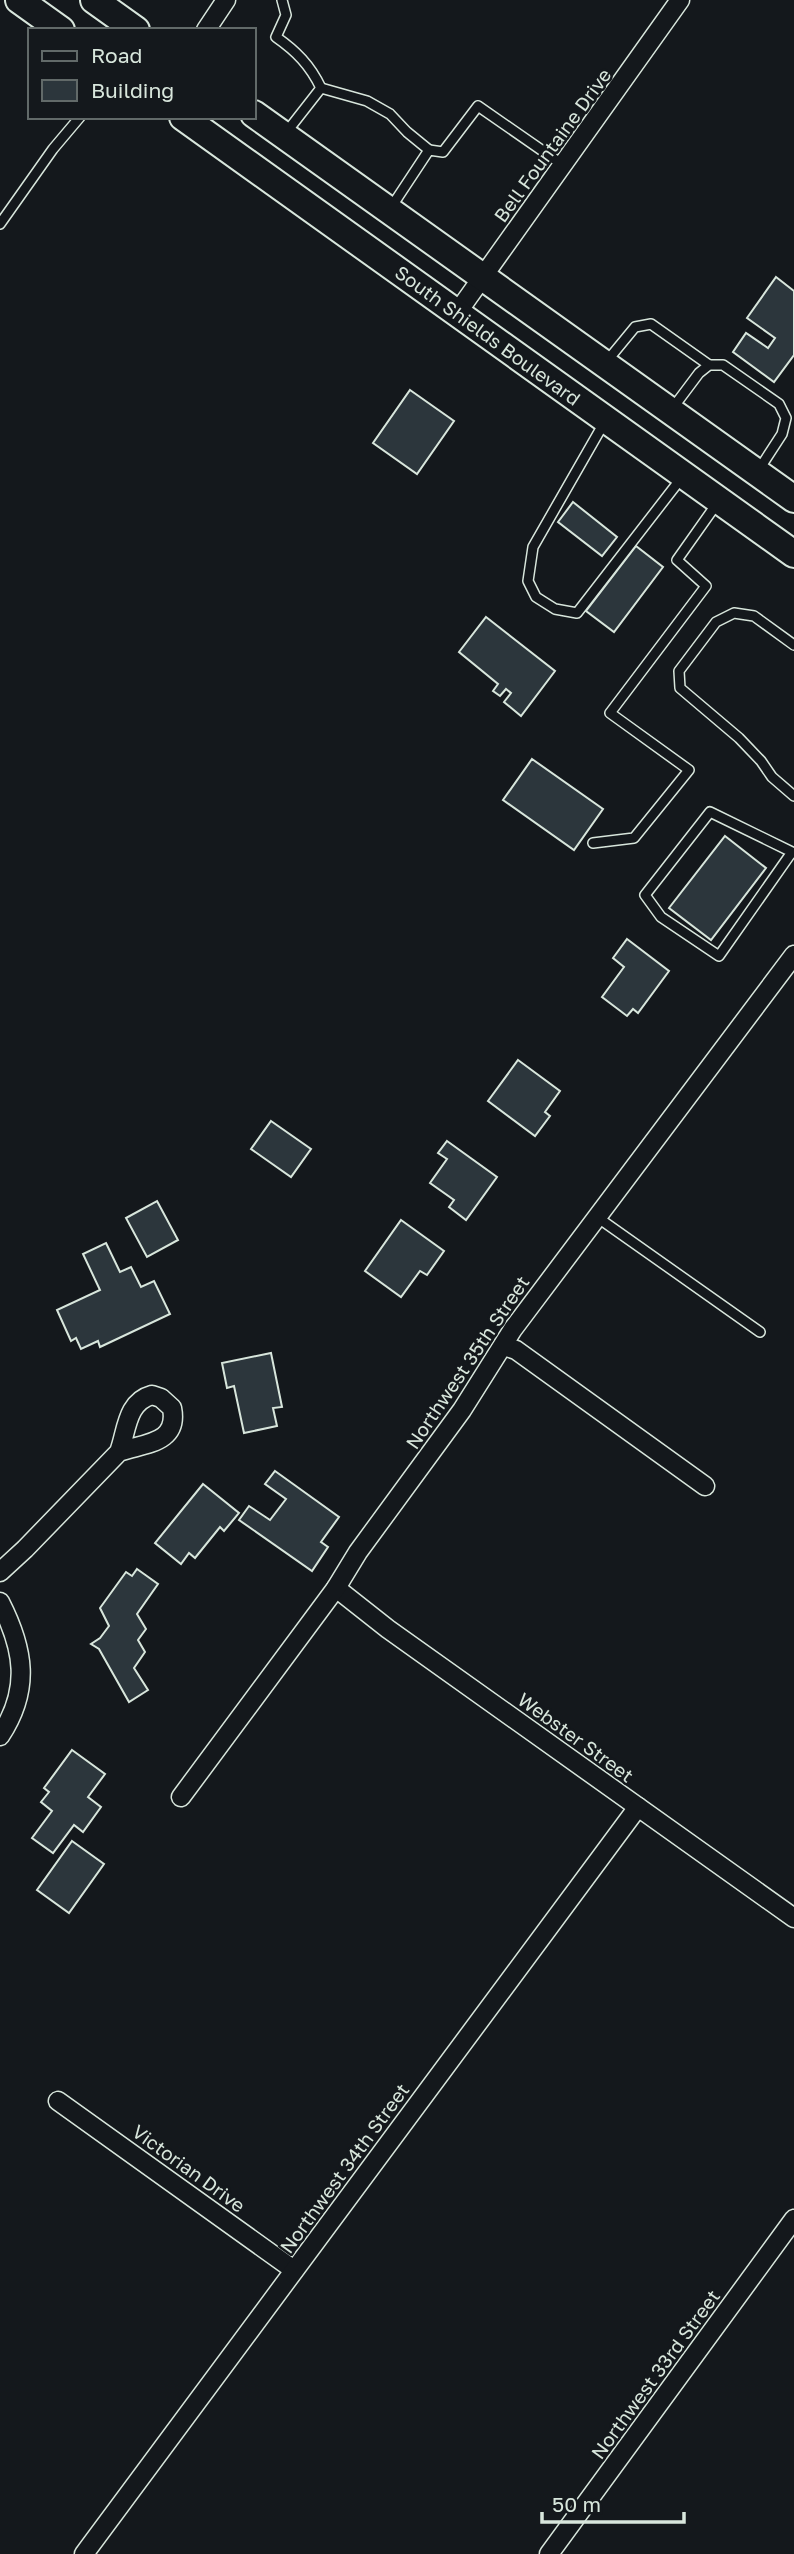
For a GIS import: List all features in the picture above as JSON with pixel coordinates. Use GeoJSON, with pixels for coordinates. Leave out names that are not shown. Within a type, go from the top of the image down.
{"type":"FeatureCollection","features":[{"type":"Feature","properties":{"kind":"main road"},"geometry":{"type":"LineString","coordinates":[[19,0],[58,28]]}},
{"type":"Feature","properties":{"kind":"main road"},"geometry":{"type":"LineString","coordinates":[[94,0],[133,28]]}},
{"type":"Feature","properties":{"kind":"main road"},"geometry":{"type":"LineString","coordinates":[[256,115],[793,498]]}},
{"type":"Feature","properties":{"kind":"main road","name":"South Shields Boulevard"},"geometry":{"type":"LineString","coordinates":[[186,119],[794,554]]}},
{"type":"Feature","properties":{"kind":"street"},"geometry":{"type":"LineString","coordinates":[[207,28],[226,0]]}},
{"type":"Feature","properties":{"kind":"street","name":"Bell Fountaine Drive"},"geometry":{"type":"LineString","coordinates":[[457,313],[680,0]]}},
{"type":"Feature","properties":{"kind":"street","name":"Northwest 35th Street"},"geometry":{"type":"LineString","coordinates":[[181,1797],[336,1588],[358,1552],[462,1410],[513,1329],[794,955]]}},
{"type":"Feature","properties":{"kind":"street"},"geometry":{"type":"LineString","coordinates":[[504,1346],[516,1350],[705,1486]]}},
{"type":"Feature","properties":{"kind":"street"},"geometry":{"type":"LineString","coordinates":[[0,1572],[119,1452]]}},
{"type":"Feature","properties":{"kind":"street","name":"Webster Street"},"geometry":{"type":"LineString","coordinates":[[336,1588],[388,1629],[794,1918]]}},
{"type":"Feature","properties":{"kind":"street"},"geometry":{"type":"LineString","coordinates":[[0,1602],[13,1628],[22,1668],[20,1690],[13,1712],[0,1736]]}},
{"type":"Feature","properties":{"kind":"street","name":"Northwest 34th Street"},"geometry":{"type":"LineString","coordinates":[[84,2554],[638,1807]]}},
{"type":"Feature","properties":{"kind":"street","name":"Victorian Drive"},"geometry":{"type":"LineString","coordinates":[[58,2101],[294,2270]]}},
{"type":"Feature","properties":{"kind":"street","name":"Northwest 33rd Street"},"geometry":{"type":"LineString","coordinates":[[549,2554],[794,2219]]}},
{"type":"Feature","properties":{"kind":"lane"},"geometry":{"type":"LineString","coordinates":[[282,0],[286,15],[276,37],[293,48],[312,69],[321,88],[368,101],[390,114],[429,150],[443,152],[478,106],[563,165]]}},
{"type":"Feature","properties":{"kind":"lane"},"geometry":{"type":"LineString","coordinates":[[284,135],[321,88]]}},
{"type":"Feature","properties":{"kind":"lane"},"geometry":{"type":"LineString","coordinates":[[0,224],[53,149],[78,119]]}},
{"type":"Feature","properties":{"kind":"lane"},"geometry":{"type":"LineString","coordinates":[[390,210],[429,150]]}},
{"type":"Feature","properties":{"kind":"lane"},"geometry":{"type":"LineString","coordinates":[[605,364],[635,327],[651,324],[709,365],[723,365],[779,404],[786,418],[782,434],[757,473]]}},
{"type":"Feature","properties":{"kind":"lane"},"geometry":{"type":"LineString","coordinates":[[671,411],[699,373],[709,365]]}},
{"type":"Feature","properties":{"kind":"lane"},"geometry":{"type":"LineString","coordinates":[[606,420],[533,547],[528,581],[536,597],[555,609],[577,613],[684,475]]}},
{"type":"Feature","properties":{"kind":"lane"},"geometry":{"type":"LineString","coordinates":[[593,843],[634,838],[689,770],[610,713],[706,586],[677,560],[719,500]]}},
{"type":"Feature","properties":{"kind":"lane"},"geometry":{"type":"LineString","coordinates":[[794,645],[754,616],[734,613],[716,622],[679,671],[680,688],[739,738],[772,777],[794,796]]}},
{"type":"Feature","properties":{"kind":"lane"},"geometry":{"type":"LineString","coordinates":[[710,812],[793,853],[719,956],[661,918],[645,895],[710,812]]}},
{"type":"Feature","properties":{"kind":"lane"},"geometry":{"type":"LineString","coordinates":[[597,1217],[760,1332]]}},
{"type":"Feature","properties":{"kind":"building"},"geometry":{"type":"Polygon","coordinates":[[[776,277],[794,291],[794,355],[774,382],[733,352],[746,333],[768,348],[775,338],[747,318],[776,277]]]}},
{"type":"Feature","properties":{"kind":"building"},"geometry":{"type":"Polygon","coordinates":[[[410,390],[454,421],[417,474],[373,443],[410,390]]]}},
{"type":"Feature","properties":{"kind":"building"},"geometry":{"type":"Polygon","coordinates":[[[573,502],[617,537],[602,556],[558,522],[573,502]]]}},
{"type":"Feature","properties":{"kind":"building"},"geometry":{"type":"Polygon","coordinates":[[[636,546],[663,567],[614,632],[586,611],[636,546]]]}},
{"type":"Feature","properties":{"kind":"building"},"geometry":{"type":"Polygon","coordinates":[[[486,617],[555,671],[521,716],[504,702],[511,693],[506,689],[500,696],[493,691],[498,684],[459,652],[486,617]]]}},
{"type":"Feature","properties":{"kind":"building"},"geometry":{"type":"Polygon","coordinates":[[[532,759],[603,809],[574,850],[503,800],[532,759]]]}},
{"type":"Feature","properties":{"kind":"building"},"geometry":{"type":"Polygon","coordinates":[[[725,836],[766,868],[711,940],[669,908],[725,836]]]}},
{"type":"Feature","properties":{"kind":"building"},"geometry":{"type":"Polygon","coordinates":[[[627,939],[669,971],[638,1013],[633,1009],[627,1016],[602,997],[624,967],[613,958],[627,939]]]}},
{"type":"Feature","properties":{"kind":"building"},"geometry":{"type":"Polygon","coordinates":[[[518,1060],[560,1091],[545,1112],[550,1116],[535,1136],[488,1101],[518,1060]]]}},
{"type":"Feature","properties":{"kind":"building"},"geometry":{"type":"Polygon","coordinates":[[[271,1121],[311,1149],[291,1177],[251,1149],[271,1121]]]}},
{"type":"Feature","properties":{"kind":"building"},"geometry":{"type":"Polygon","coordinates":[[[447,1141],[497,1177],[466,1220],[449,1207],[454,1200],[430,1183],[447,1159],[438,1153],[447,1141]]]}},
{"type":"Feature","properties":{"kind":"building"},"geometry":{"type":"Polygon","coordinates":[[[157,1201],[178,1240],[147,1257],[126,1218],[157,1201]]]}},
{"type":"Feature","properties":{"kind":"building"},"geometry":{"type":"Polygon","coordinates":[[[401,1220],[444,1251],[427,1275],[420,1271],[401,1297],[365,1271],[401,1220]]]}},
{"type":"Feature","properties":{"kind":"building"},"geometry":{"type":"Polygon","coordinates":[[[106,1243],[120,1272],[131,1267],[141,1287],[154,1281],[170,1314],[100,1347],[98,1341],[81,1349],[76,1338],[71,1341],[57,1310],[100,1290],[83,1254],[106,1243]]]}},
{"type":"Feature","properties":{"kind":"building"},"geometry":{"type":"Polygon","coordinates":[[[271,1353],[282,1407],[273,1408],[277,1426],[244,1433],[234,1386],[227,1388],[222,1363],[271,1353]]]}},
{"type":"Feature","properties":{"kind":"building"},"geometry":{"type":"Polygon","coordinates":[[[275,1471],[339,1517],[321,1542],[328,1547],[312,1571],[239,1520],[249,1506],[270,1520],[286,1499],[265,1484],[275,1471]]]}},
{"type":"Feature","properties":{"kind":"building"},"geometry":{"type":"Polygon","coordinates":[[[203,1484],[239,1513],[224,1531],[220,1527],[195,1558],[189,1553],[181,1564],[155,1543],[203,1484]]]}},
{"type":"Feature","properties":{"kind":"building"},"geometry":{"type":"Polygon","coordinates":[[[137,1569],[158,1584],[137,1614],[146,1629],[138,1640],[145,1652],[134,1668],[148,1690],[129,1702],[99,1649],[91,1644],[100,1638],[109,1626],[100,1608],[126,1572],[132,1576],[137,1569]]]}},
{"type":"Feature","properties":{"kind":"building"},"geometry":{"type":"Polygon","coordinates":[[[72,1750],[105,1774],[88,1797],[101,1807],[83,1832],[74,1825],[53,1853],[32,1838],[52,1811],[41,1802],[49,1792],[44,1788],[72,1750]]]}},
{"type":"Feature","properties":{"kind":"building"},"geometry":{"type":"Polygon","coordinates":[[[72,1841],[104,1864],[69,1913],[37,1890],[72,1841]]]}}]}
